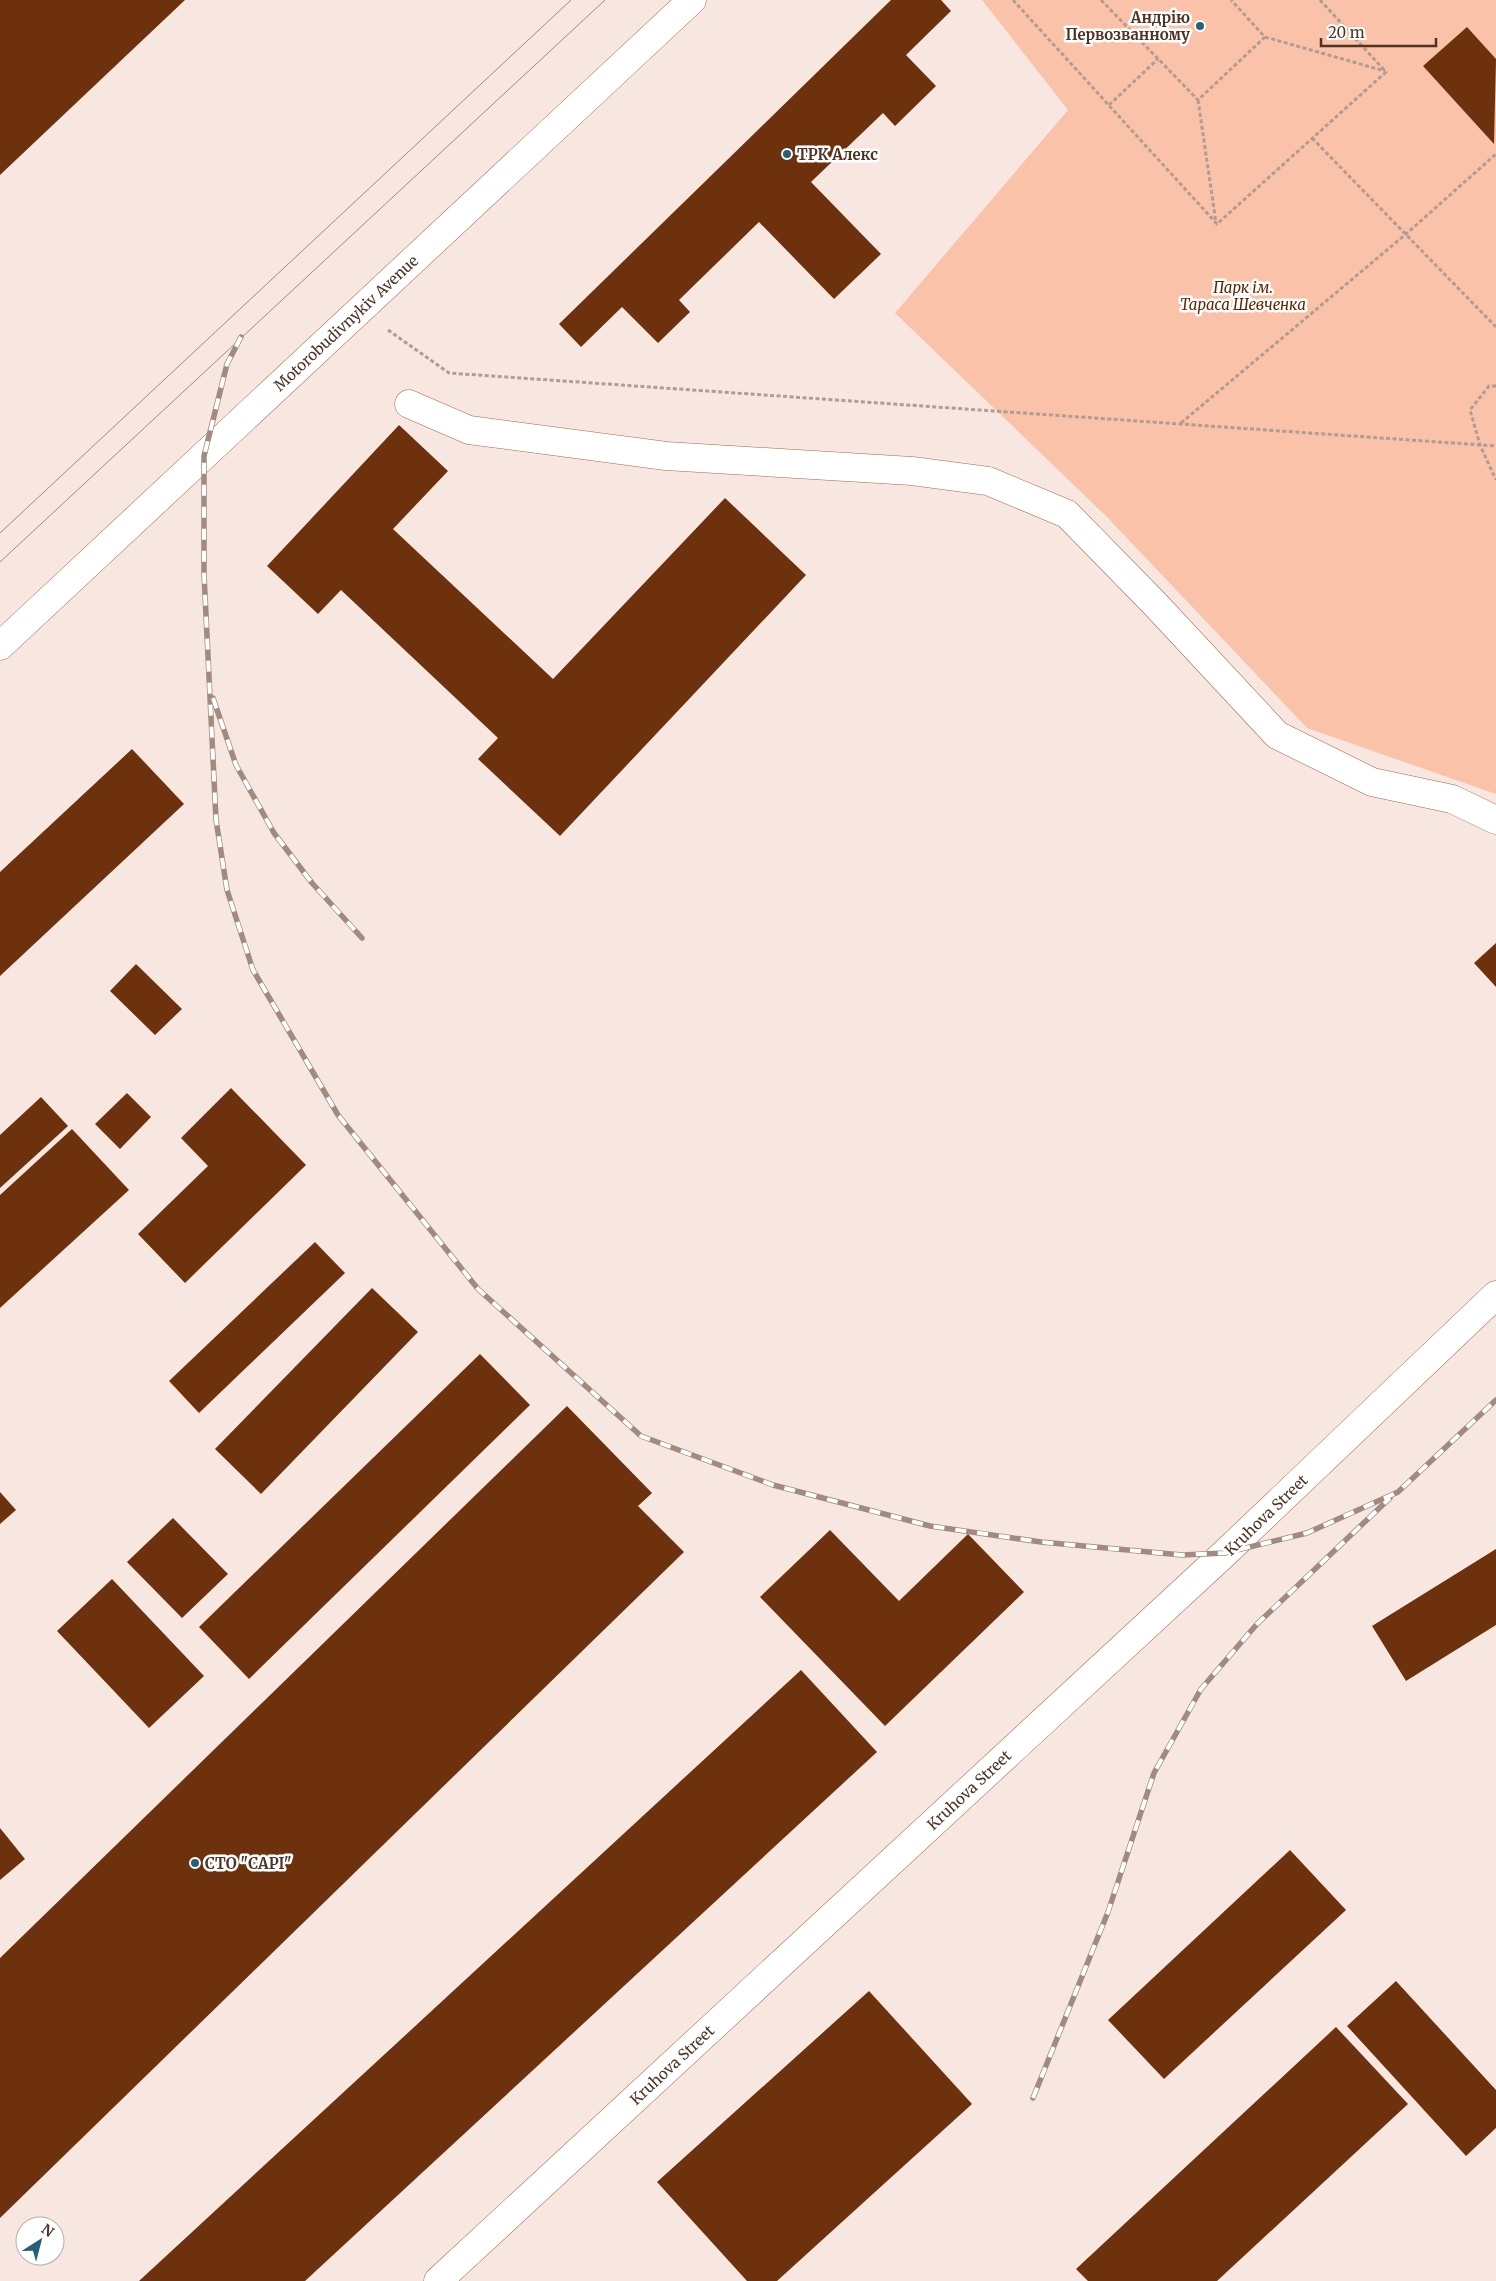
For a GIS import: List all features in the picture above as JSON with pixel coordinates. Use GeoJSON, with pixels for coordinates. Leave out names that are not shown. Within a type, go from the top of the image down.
{"type":"FeatureCollection","features":[{"type":"Feature","properties":{"kind":"street","name":"Motorobudivnykiv Avenue"},"geometry":{"type":"LineString","coordinates":[[0,646],[692,0]]}},
{"type":"Feature","properties":{"kind":"street"},"geometry":{"type":"LineString","coordinates":[[409,404],[469,430],[666,456],[912,471],[988,481],[1067,514],[1156,605],[1277,735],[1372,782],[1452,799],[1496,820]]}},
{"type":"Feature","properties":{"kind":"street","name":"Kruhova Street"},"geometry":{"type":"LineString","coordinates":[[438,2281],[1225,1554],[1496,1295]]}},
{"type":"Feature","properties":{"kind":"path"},"geometry":{"type":"LineString","coordinates":[[1013,0],[1217,224]]}},
{"type":"Feature","properties":{"kind":"path"},"geometry":{"type":"LineString","coordinates":[[1101,0],[1198,100],[1217,224]]}},
{"type":"Feature","properties":{"kind":"path"},"geometry":{"type":"LineString","coordinates":[[1231,0],[1265,37],[1386,72]]}},
{"type":"Feature","properties":{"kind":"path"},"geometry":{"type":"LineString","coordinates":[[1320,0],[1386,72]]}},
{"type":"Feature","properties":{"kind":"path"},"geometry":{"type":"LineString","coordinates":[[1198,100],[1265,37]]}},
{"type":"Feature","properties":{"kind":"path"},"geometry":{"type":"LineString","coordinates":[[1108,105],[1158,60]]}},
{"type":"Feature","properties":{"kind":"path"},"geometry":{"type":"LineString","coordinates":[[1217,224],[1386,72]]}},
{"type":"Feature","properties":{"kind":"path"},"geometry":{"type":"LineString","coordinates":[[1312,138],[1496,327]]}},
{"type":"Feature","properties":{"kind":"path"},"geometry":{"type":"LineString","coordinates":[[1181,424],[1406,234],[1496,154]]}},
{"type":"Feature","properties":{"kind":"path"},"geometry":{"type":"LineString","coordinates":[[387,330],[449,373],[1496,446]]}},
{"type":"Feature","properties":{"kind":"path"},"geometry":{"type":"LineString","coordinates":[[1496,386],[1489,386],[1470,410],[1480,445],[1496,480]]}},
{"type":"Feature","properties":{"kind":"green space","name":"Парк ім. Тараса Шевченка"},"geometry":{"type":"Polygon","coordinates":[[[982,0],[1496,0],[1496,794],[1307,728],[1105,515],[895,313],[1068,110],[982,0]]]}},
{"type":"Feature","properties":{"kind":"building"},"geometry":{"type":"Polygon","coordinates":[[[0,0],[185,0],[0,175],[0,0]]]}},
{"type":"Feature","properties":{"kind":"building","name":"ТРК Алекс"},"geometry":{"type":"Polygon","coordinates":[[[891,0],[941,0],[951,11],[906,55],[936,86],[895,126],[883,113],[811,182],[881,254],[834,299],[759,222],[679,300],[690,312],[658,343],[622,307],[581,347],[559,324],[891,0]]]}},
{"type":"Feature","properties":{"kind":"building"},"geometry":{"type":"Polygon","coordinates":[[[1467,27],[1496,59],[1494,144],[1423,66],[1467,27]]]}},
{"type":"Feature","properties":{"kind":"building"},"geometry":{"type":"Polygon","coordinates":[[[399,425],[448,471],[393,529],[553,679],[725,498],[806,575],[560,836],[478,759],[498,738],[341,590],[318,614],[267,566],[399,425]]]}},
{"type":"Feature","properties":{"kind":"building"},"geometry":{"type":"Polygon","coordinates":[[[132,749],[184,804],[0,976],[0,872],[132,749]]]}},
{"type":"Feature","properties":{"kind":"building"},"geometry":{"type":"Polygon","coordinates":[[[1496,943],[1496,987],[1474,963],[1496,943]]]}},
{"type":"Feature","properties":{"kind":"building"},"geometry":{"type":"Polygon","coordinates":[[[136,964],[182,1009],[155,1035],[110,991],[136,964]]]}},
{"type":"Feature","properties":{"kind":"building"},"geometry":{"type":"Polygon","coordinates":[[[231,1088],[306,1165],[185,1283],[138,1234],[208,1166],[181,1138],[231,1088]]]}},
{"type":"Feature","properties":{"kind":"building"},"geometry":{"type":"Polygon","coordinates":[[[127,1093],[151,1117],[120,1149],[95,1124],[127,1093]]]}},
{"type":"Feature","properties":{"kind":"building"},"geometry":{"type":"Polygon","coordinates":[[[41,1097],[68,1126],[0,1188],[0,1135],[41,1097]]]}},
{"type":"Feature","properties":{"kind":"building"},"geometry":{"type":"Polygon","coordinates":[[[72,1129],[129,1190],[0,1308],[0,1195],[72,1129]]]}},
{"type":"Feature","properties":{"kind":"building"},"geometry":{"type":"Polygon","coordinates":[[[315,1242],[345,1273],[199,1413],[169,1381],[315,1242]]]}},
{"type":"Feature","properties":{"kind":"building"},"geometry":{"type":"Polygon","coordinates":[[[372,1288],[418,1332],[261,1494],[215,1449],[372,1288]]]}},
{"type":"Feature","properties":{"kind":"building"},"geometry":{"type":"Polygon","coordinates":[[[480,1354],[530,1405],[249,1679],[199,1627],[480,1354]]]}},
{"type":"Feature","properties":{"kind":"building"},"geometry":{"type":"Polygon","coordinates":[[[567,1406],[652,1493],[638,1506],[684,1552],[0,2218],[0,1958],[567,1406]]]}},
{"type":"Feature","properties":{"kind":"building"},"geometry":{"type":"Polygon","coordinates":[[[0,1492],[16,1510],[0,1524],[0,1492]]]}},
{"type":"Feature","properties":{"kind":"building"},"geometry":{"type":"Polygon","coordinates":[[[173,1518],[228,1574],[182,1618],[127,1562],[173,1518]]]}},
{"type":"Feature","properties":{"kind":"building"},"geometry":{"type":"Polygon","coordinates":[[[830,1530],[899,1601],[968,1534],[1024,1592],[885,1726],[760,1597],[830,1530]]]}},
{"type":"Feature","properties":{"kind":"building"},"geometry":{"type":"Polygon","coordinates":[[[1496,1549],[1496,1625],[1406,1681],[1372,1626],[1496,1549]]]}},
{"type":"Feature","properties":{"kind":"building"},"geometry":{"type":"Polygon","coordinates":[[[112,1579],[204,1676],[149,1728],[57,1631],[112,1579]]]}},
{"type":"Feature","properties":{"kind":"building"},"geometry":{"type":"Polygon","coordinates":[[[801,1670],[877,1752],[305,2281],[139,2281],[801,1670]]]}},
{"type":"Feature","properties":{"kind":"building"},"geometry":{"type":"Polygon","coordinates":[[[0,1828],[25,1859],[0,1880],[0,1828]]]}},
{"type":"Feature","properties":{"kind":"building"},"geometry":{"type":"Polygon","coordinates":[[[1290,1850],[1346,1910],[1164,2079],[1108,2020],[1290,1850]]]}},
{"type":"Feature","properties":{"kind":"building"},"geometry":{"type":"Polygon","coordinates":[[[1396,1981],[1496,2090],[1496,2128],[1466,2156],[1347,2026],[1396,1981]]]}},
{"type":"Feature","properties":{"kind":"building"},"geometry":{"type":"Polygon","coordinates":[[[869,1991],[972,2104],[777,2281],[747,2281],[657,2182],[869,1991]]]}},
{"type":"Feature","properties":{"kind":"building"},"geometry":{"type":"Polygon","coordinates":[[[1336,2027],[1408,2104],[1217,2281],[1088,2281],[1076,2269],[1336,2027]]]}},
{"type":"Feature","properties":{"kind":"tram line"},"geometry":{"type":"LineString","coordinates":[[0,533],[571,0]]}},
{"type":"Feature","properties":{"kind":"tram line"},"geometry":{"type":"LineString","coordinates":[[0,562],[605,0]]}},
{"type":"Feature","properties":{"kind":"railway"},"geometry":{"type":"LineString","coordinates":[[241,337],[227,364],[204,456],[204,574],[216,820],[227,890],[253,970],[338,1115],[478,1289],[641,1436],[773,1485],[930,1526],[1041,1542],[1182,1555],[1225,1553],[1307,1533],[1398,1492],[1496,1400]]}},
{"type":"Feature","properties":{"kind":"railway"},"geometry":{"type":"LineString","coordinates":[[213,698],[236,765],[274,833],[312,883],[362,938]]}},
{"type":"Feature","properties":{"kind":"railway"},"geometry":{"type":"LineString","coordinates":[[1033,2098],[1108,1912],[1154,1773],[1201,1689],[1257,1624],[1390,1498]]}},
{"type":"Feature","properties":{"kind":"place","name":"Андрію Первозванному"},"geometry":{"type":"Point","coordinates":[1200,26]}},
{"type":"Feature","properties":{"kind":"place","name":"ТРК Алекс"},"geometry":{"type":"Point","coordinates":[787,154]}},
{"type":"Feature","properties":{"kind":"place","name":"СТО \"CAPI\""},"geometry":{"type":"Point","coordinates":[195,1863]}}]}
